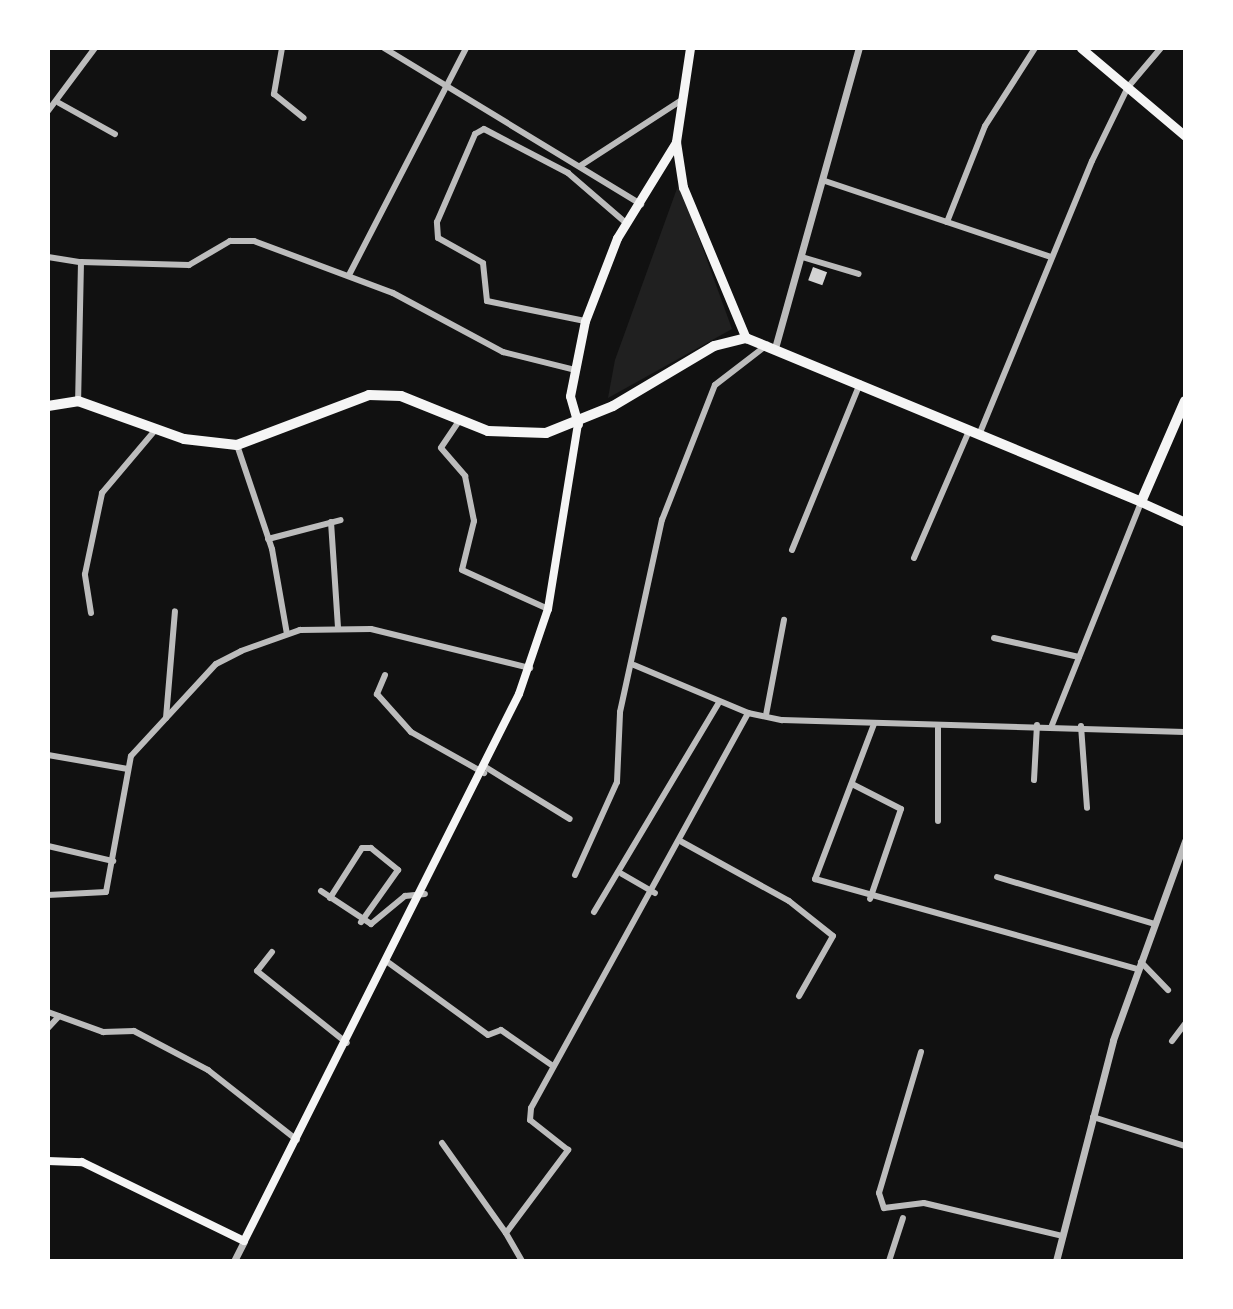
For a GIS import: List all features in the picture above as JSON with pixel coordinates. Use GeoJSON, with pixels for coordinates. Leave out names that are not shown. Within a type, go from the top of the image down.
{"type":"FeatureCollection","features":[{"type":"Feature","properties":{"kind":"highway"},"geometry":{"type":"LineString","coordinates":[[48,406],[78,401],[157,428],[237,445],[369,395],[401,396],[459,421],[507,435],[578,424],[714,346],[746,338],[1141,502],[1185,401]]}},
{"type":"Feature","properties":{"kind":"main road"},"geometry":{"type":"LineString","coordinates":[[690,48],[676,142],[706,255],[746,338]]}},
{"type":"Feature","properties":{"kind":"main road"},"geometry":{"type":"LineString","coordinates":[[1081,48],[1185,136]]}},
{"type":"Feature","properties":{"kind":"main road"},"geometry":{"type":"LineString","coordinates":[[48,1161],[82,1162],[244,1241],[425,894],[530,668],[548,609],[578,424],[571,405],[585,321],[625,222],[641,204],[676,142]]}},
{"type":"Feature","properties":{"kind":"main road"},"geometry":{"type":"LineString","coordinates":[[1141,502],[1185,522]]}},
{"type":"Feature","properties":{"kind":"street"},"geometry":{"type":"LineString","coordinates":[[48,111],[59,103],[95,48]]}},
{"type":"Feature","properties":{"kind":"street"},"geometry":{"type":"LineString","coordinates":[[282,48],[274,94],[304,118]]}},
{"type":"Feature","properties":{"kind":"street"},"geometry":{"type":"LineString","coordinates":[[384,48],[641,204]]}},
{"type":"Feature","properties":{"kind":"street"},"geometry":{"type":"LineString","coordinates":[[349,275],[466,48]]}},
{"type":"Feature","properties":{"kind":"street"},"geometry":{"type":"LineString","coordinates":[[575,875],[617,782],[620,712],[634,665],[645,571],[711,393],[724,374],[771,346],[825,181],[859,48]]}},
{"type":"Feature","properties":{"kind":"street"},"geometry":{"type":"LineString","coordinates":[[947,222],[985,126],[1035,48]]}},
{"type":"Feature","properties":{"kind":"street"},"geometry":{"type":"LineString","coordinates":[[914,558],[974,433],[1128,87],[1161,48]]}},
{"type":"Feature","properties":{"kind":"street"},"geometry":{"type":"LineString","coordinates":[[580,166],[680,101]]}},
{"type":"Feature","properties":{"kind":"street"},"geometry":{"type":"LineString","coordinates":[[59,103],[115,134]]}},
{"type":"Feature","properties":{"kind":"street"},"geometry":{"type":"LineString","coordinates":[[585,321],[487,301],[483,263],[438,238],[437,222],[475,134],[484,129],[568,173],[625,222]]}},
{"type":"Feature","properties":{"kind":"street"},"geometry":{"type":"LineString","coordinates":[[825,181],[1051,257]]}},
{"type":"Feature","properties":{"kind":"street"},"geometry":{"type":"LineString","coordinates":[[48,257],[81,262],[189,265],[244,239],[349,275],[479,342],[575,370]]}},
{"type":"Feature","properties":{"kind":"street"},"geometry":{"type":"LineString","coordinates":[[802,257],[859,274]]}},
{"type":"Feature","properties":{"kind":"street"},"geometry":{"type":"LineString","coordinates":[[78,401],[81,262]]}},
{"type":"Feature","properties":{"kind":"street"},"geometry":{"type":"LineString","coordinates":[[792,550],[860,383]]}},
{"type":"Feature","properties":{"kind":"street"},"geometry":{"type":"LineString","coordinates":[[459,421],[441,448],[465,476],[474,521],[462,570],[548,609]]}},
{"type":"Feature","properties":{"kind":"street"},"geometry":{"type":"LineString","coordinates":[[91,613],[85,574],[102,493],[157,428]]}},
{"type":"Feature","properties":{"kind":"street"},"geometry":{"type":"LineString","coordinates":[[237,445],[268,539],[287,634]]}},
{"type":"Feature","properties":{"kind":"street"},"geometry":{"type":"LineString","coordinates":[[1052,725],[1141,502]]}},
{"type":"Feature","properties":{"kind":"street"},"geometry":{"type":"LineString","coordinates":[[268,539],[341,520]]}},
{"type":"Feature","properties":{"kind":"street"},"geometry":{"type":"LineString","coordinates":[[331,522],[338,628]]}},
{"type":"Feature","properties":{"kind":"street"},"geometry":{"type":"LineString","coordinates":[[166,718],[175,611]]}},
{"type":"Feature","properties":{"kind":"street"},"geometry":{"type":"LineString","coordinates":[[766,715],[784,620]]}},
{"type":"Feature","properties":{"kind":"street"},"geometry":{"type":"LineString","coordinates":[[48,895],[102,895],[113,861],[128,769],[166,718],[216,664],[287,634],[338,628],[386,630],[530,668]]}},
{"type":"Feature","properties":{"kind":"street"},"geometry":{"type":"LineString","coordinates":[[994,638],[1079,657]]}},
{"type":"Feature","properties":{"kind":"street"},"geometry":{"type":"LineString","coordinates":[[634,665],[748,713],[938,728],[1052,725],[1185,732]]}},
{"type":"Feature","properties":{"kind":"street"},"geometry":{"type":"LineString","coordinates":[[385,675],[377,694],[411,732],[570,819]]}},
{"type":"Feature","properties":{"kind":"street"},"geometry":{"type":"LineString","coordinates":[[594,912],[622,874],[719,702]]}},
{"type":"Feature","properties":{"kind":"street"},"geometry":{"type":"LineString","coordinates":[[506,1233],[568,1150],[530,1120],[553,1066],[655,893],[748,713]]}},
{"type":"Feature","properties":{"kind":"street"},"geometry":{"type":"LineString","coordinates":[[874,724],[815,878],[870,899],[1140,965],[1168,990]]}},
{"type":"Feature","properties":{"kind":"street"},"geometry":{"type":"LineString","coordinates":[[1034,780],[1037,725]]}},
{"type":"Feature","properties":{"kind":"street"},"geometry":{"type":"LineString","coordinates":[[1081,726],[1087,808]]}},
{"type":"Feature","properties":{"kind":"street"},"geometry":{"type":"LineString","coordinates":[[938,728],[938,821]]}},
{"type":"Feature","properties":{"kind":"street"},"geometry":{"type":"LineString","coordinates":[[48,755],[128,769]]}},
{"type":"Feature","properties":{"kind":"street"},"geometry":{"type":"LineString","coordinates":[[852,784],[901,809],[870,899]]}},
{"type":"Feature","properties":{"kind":"street"},"geometry":{"type":"LineString","coordinates":[[1056,1261],[1093,1117],[1140,965],[1185,841]]}},
{"type":"Feature","properties":{"kind":"street"},"geometry":{"type":"LineString","coordinates":[[682,842],[796,905],[833,936],[799,996]]}},
{"type":"Feature","properties":{"kind":"street"},"geometry":{"type":"LineString","coordinates":[[48,846],[113,861]]}},
{"type":"Feature","properties":{"kind":"street"},"geometry":{"type":"LineString","coordinates":[[330,898],[362,848],[371,848],[398,870],[361,922]]}},
{"type":"Feature","properties":{"kind":"street"},"geometry":{"type":"LineString","coordinates":[[622,874],[655,893]]}},
{"type":"Feature","properties":{"kind":"street"},"geometry":{"type":"LineString","coordinates":[[997,877],[1155,924]]}},
{"type":"Feature","properties":{"kind":"street"},"geometry":{"type":"LineString","coordinates":[[321,891],[361,922],[371,924],[405,896],[425,894]]}},
{"type":"Feature","properties":{"kind":"street"},"geometry":{"type":"LineString","coordinates":[[272,952],[257,971],[347,1043]]}},
{"type":"Feature","properties":{"kind":"street"},"geometry":{"type":"LineString","coordinates":[[389,963],[488,1035],[501,1030],[553,1066]]}},
{"type":"Feature","properties":{"kind":"street"},"geometry":{"type":"LineString","coordinates":[[48,1012],[146,1038],[208,1070],[297,1140]]}},
{"type":"Feature","properties":{"kind":"street"},"geometry":{"type":"LineString","coordinates":[[48,1028],[59,1016]]}},
{"type":"Feature","properties":{"kind":"street"},"geometry":{"type":"LineString","coordinates":[[1172,1041],[1185,1024]]}},
{"type":"Feature","properties":{"kind":"street"},"geometry":{"type":"LineString","coordinates":[[921,1052],[879,1193],[884,1208],[924,1203],[1063,1236]]}},
{"type":"Feature","properties":{"kind":"street"},"geometry":{"type":"LineString","coordinates":[[1093,1117],[1185,1146]]}},
{"type":"Feature","properties":{"kind":"street"},"geometry":{"type":"LineString","coordinates":[[442,1143],[506,1233],[522,1261]]}},
{"type":"Feature","properties":{"kind":"street"},"geometry":{"type":"LineString","coordinates":[[889,1261],[903,1218]]}},
{"type":"Feature","properties":{"kind":"street"},"geometry":{"type":"LineString","coordinates":[[234,1261],[244,1241]]}},
{"type":"Feature","properties":{"kind":"shaded area"},"geometry":{"type":"Polygon","coordinates":[[[679,183],[732,329],[608,398],[615,360],[679,183]]]}},
{"type":"Feature","properties":{"kind":"building"},"geometry":{"type":"Polygon","coordinates":[[[813,267],[827,272],[822,285],[808,280],[813,267]]]}}]}
